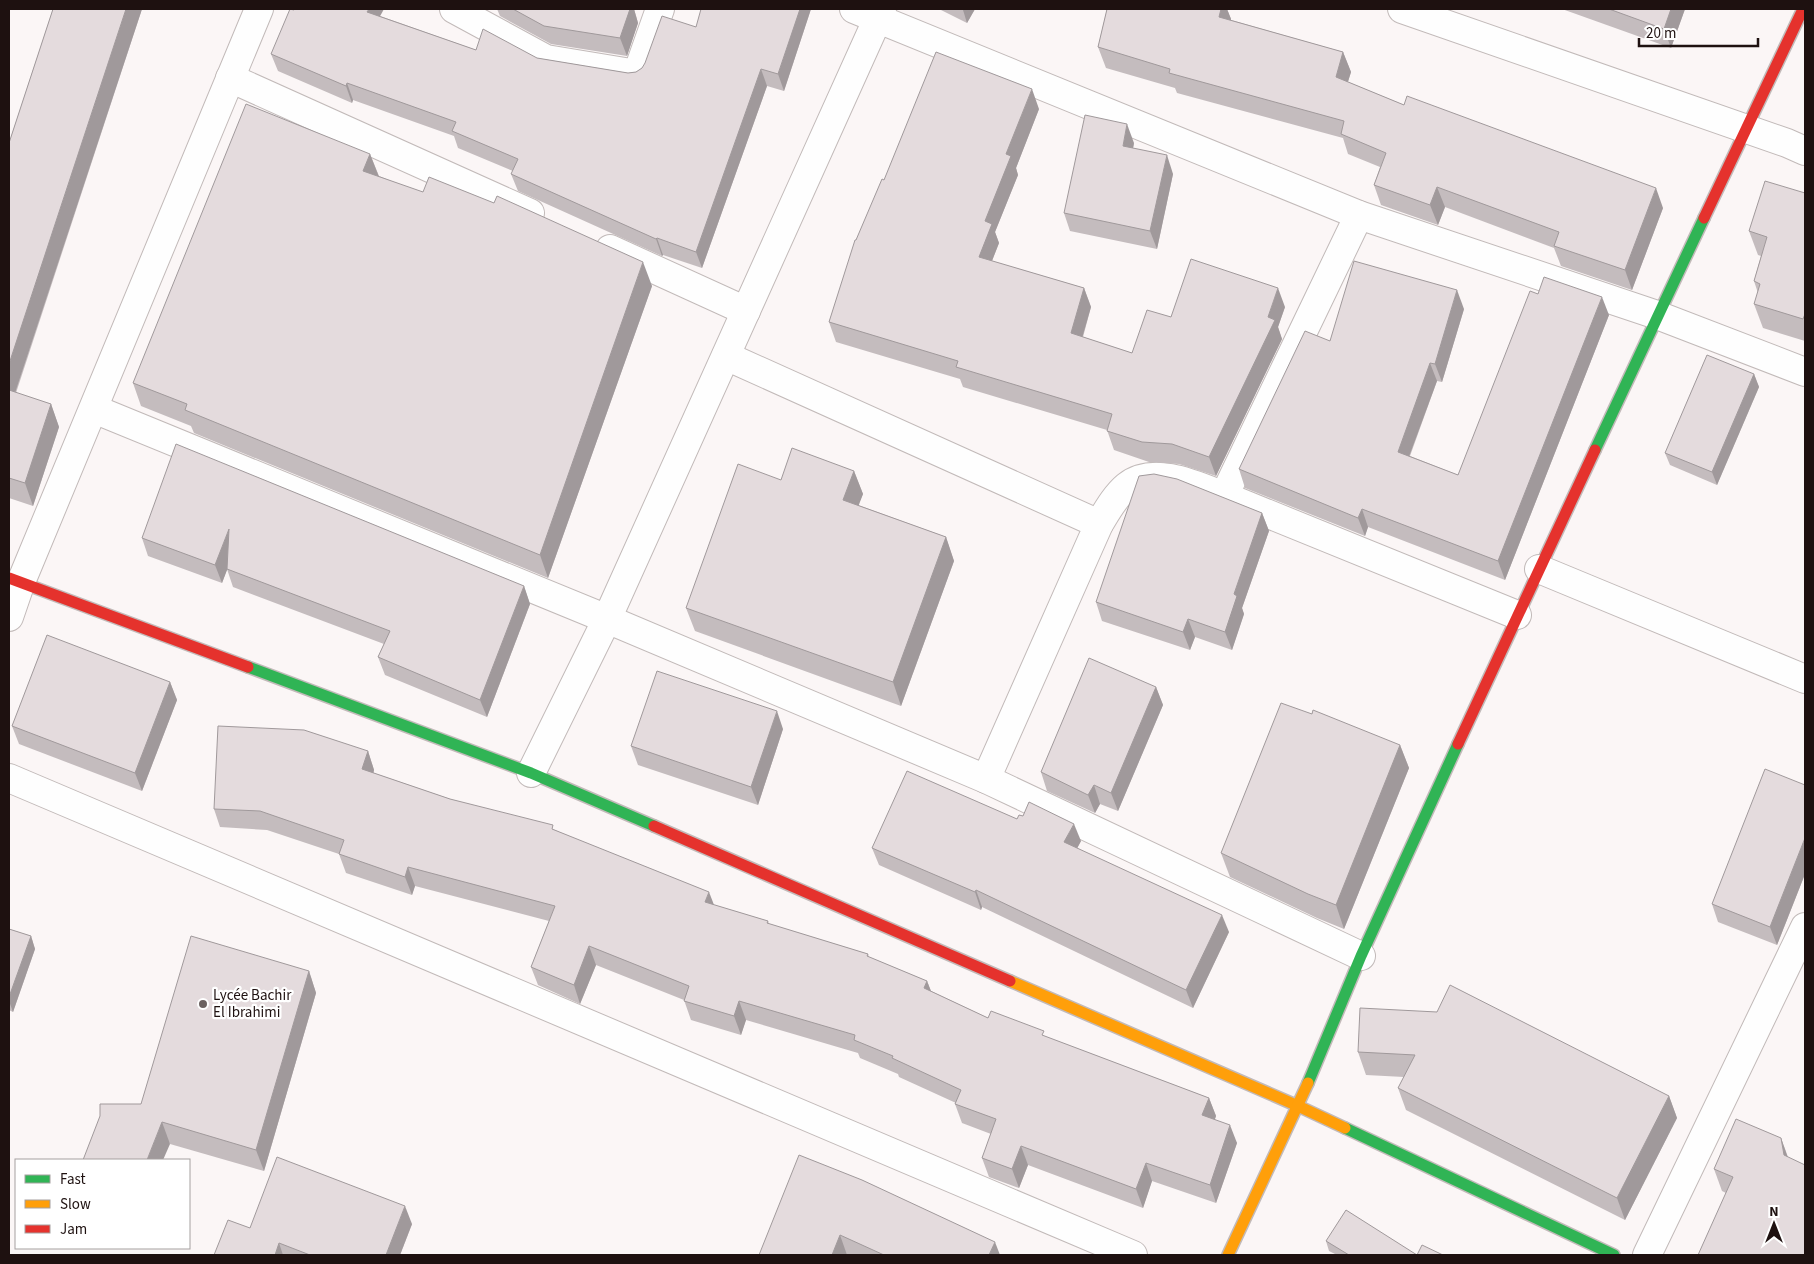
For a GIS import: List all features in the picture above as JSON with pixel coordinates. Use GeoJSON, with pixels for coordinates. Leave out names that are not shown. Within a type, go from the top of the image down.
{"type":"FeatureCollection","features":[{"type":"Feature","properties":{"kind":"street"},"geometry":{"type":"LineString","coordinates":[[9,617],[15,580],[94,409],[259,9]]}},
{"type":"Feature","properties":{"kind":"street"},"geometry":{"type":"LineString","coordinates":[[454,9],[546,58],[637,74],[660,9]]}},
{"type":"Feature","properties":{"kind":"street"},"geometry":{"type":"LineString","coordinates":[[1402,9],[1805,151]]}},
{"type":"Feature","properties":{"kind":"street"},"geometry":{"type":"LineString","coordinates":[[1228,1255],[1298,1106],[1361,956],[1517,615],[1803,9]]}},
{"type":"Feature","properties":{"kind":"street"},"geometry":{"type":"LineString","coordinates":[[531,773],[607,619],[726,356],[871,12],[1359,214],[1657,315],[1805,372]]}},
{"type":"Feature","properties":{"kind":"street"},"geometry":{"type":"LineString","coordinates":[[230,78],[556,225]]}},
{"type":"Feature","properties":{"kind":"street"},"geometry":{"type":"LineString","coordinates":[[1224,496],[1359,214]]}},
{"type":"Feature","properties":{"kind":"street"},"geometry":{"type":"LineString","coordinates":[[583,237],[746,311]]}},
{"type":"Feature","properties":{"kind":"street"},"geometry":{"type":"LineString","coordinates":[[726,356],[1099,524]]}},
{"type":"Feature","properties":{"kind":"street"},"geometry":{"type":"LineString","coordinates":[[94,409],[607,619],[986,779],[1361,956]]}},
{"type":"Feature","properties":{"kind":"street"},"geometry":{"type":"LineString","coordinates":[[986,779],[1099,524],[1114,500],[1126,486],[1138,479],[1154,477],[1178,478],[1517,615]]}},
{"type":"Feature","properties":{"kind":"street"},"geometry":{"type":"LineString","coordinates":[[1539,569],[1805,679]]}},
{"type":"Feature","properties":{"kind":"street"},"geometry":{"type":"LineString","coordinates":[[15,580],[531,773],[1298,1106],[1614,1255]]}},
{"type":"Feature","properties":{"kind":"street"},"geometry":{"type":"LineString","coordinates":[[9,778],[1133,1255]]}},
{"type":"Feature","properties":{"kind":"street"},"geometry":{"type":"LineString","coordinates":[[1647,1255],[1805,926]]}},
{"type":"Feature","properties":{"kind":"building"},"geometry":{"type":"Polygon","coordinates":[[[53,9],[126,9],[9,364],[9,143],[53,9]]]}},
{"type":"Feature","properties":{"kind":"building"},"geometry":{"type":"Polygon","coordinates":[[[290,9],[369,9],[367,12],[476,50],[483,29],[537,58],[628,73],[636,72],[645,63],[662,16],[696,27],[701,9],[800,9],[778,74],[761,69],[696,252],[656,239],[511,174],[518,159],[452,131],[456,122],[347,83],[346,86],[271,54],[290,9]]]}},
{"type":"Feature","properties":{"kind":"building"},"geometry":{"type":"Polygon","coordinates":[[[513,9],[630,9],[620,38],[544,26],[513,9]]]}},
{"type":"Feature","properties":{"kind":"building"},"geometry":{"type":"Polygon","coordinates":[[[1107,9],[1221,9],[1219,17],[1343,52],[1336,77],[1404,105],[1407,96],[1656,188],[1625,270],[1554,246],[1559,232],[1437,187],[1430,205],[1374,185],[1386,153],[1341,134],[1344,121],[1169,73],[1170,69],[1098,47],[1107,9]]]}},
{"type":"Feature","properties":{"kind":"building"},"geometry":{"type":"Polygon","coordinates":[[[1609,9],[1671,9],[1664,29],[1609,9]]]}},
{"type":"Feature","properties":{"kind":"building"},"geometry":{"type":"Polygon","coordinates":[[[936,52],[1032,89],[1006,154],[1011,156],[985,221],[992,224],[979,257],[1084,288],[1071,333],[1132,353],[1147,310],[1171,317],[1191,259],[1278,288],[1268,317],[1275,320],[1209,457],[1172,444],[1142,442],[1107,431],[1112,414],[956,367],[958,361],[829,322],[855,240],[882,179],[884,180],[936,52]]]}},
{"type":"Feature","properties":{"kind":"building"},"geometry":{"type":"Polygon","coordinates":[[[246,104],[370,154],[363,171],[423,192],[429,177],[494,203],[497,196],[643,262],[540,555],[185,410],[187,404],[133,383],[246,104]]]}},
{"type":"Feature","properties":{"kind":"building"},"geometry":{"type":"Polygon","coordinates":[[[1085,115],[1127,124],[1123,146],[1167,155],[1150,231],[1064,213],[1085,115]]]}},
{"type":"Feature","properties":{"kind":"building"},"geometry":{"type":"Polygon","coordinates":[[[1765,181],[1805,193],[1805,314],[1803,319],[1754,304],[1760,284],[1754,281],[1767,237],[1749,231],[1765,181]]]}},
{"type":"Feature","properties":{"kind":"building"},"geometry":{"type":"Polygon","coordinates":[[[1354,261],[1457,290],[1435,364],[1430,363],[1398,452],[1458,475],[1530,291],[1538,294],[1544,277],[1602,297],[1498,561],[1362,509],[1358,518],[1239,469],[1305,331],[1330,341],[1354,261]]]}},
{"type":"Feature","properties":{"kind":"building"},"geometry":{"type":"Polygon","coordinates":[[[1707,355],[1754,374],[1712,472],[1665,453],[1707,355]]]}},
{"type":"Feature","properties":{"kind":"building"},"geometry":{"type":"Polygon","coordinates":[[[9,390],[51,404],[25,483],[9,478],[9,390]]]}},
{"type":"Feature","properties":{"kind":"building"},"geometry":{"type":"Polygon","coordinates":[[[176,444],[524,586],[480,700],[378,657],[390,631],[227,569],[229,529],[215,565],[142,538],[176,444]]]}},
{"type":"Feature","properties":{"kind":"building"},"geometry":{"type":"Polygon","coordinates":[[[792,448],[854,471],[843,500],[946,537],[893,682],[686,608],[738,464],[781,480],[792,448]]]}},
{"type":"Feature","properties":{"kind":"building"},"geometry":{"type":"Polygon","coordinates":[[[1154,474],[1177,479],[1262,513],[1234,594],[1237,596],[1225,632],[1188,619],[1183,632],[1096,602],[1139,476],[1154,474]]]}},
{"type":"Feature","properties":{"kind":"building"},"geometry":{"type":"Polygon","coordinates":[[[47,635],[170,682],[135,773],[12,726],[47,635]]]}},
{"type":"Feature","properties":{"kind":"building"},"geometry":{"type":"Polygon","coordinates":[[[1089,658],[1156,687],[1111,793],[1094,785],[1088,795],[1041,772],[1089,658]]]}},
{"type":"Feature","properties":{"kind":"building"},"geometry":{"type":"Polygon","coordinates":[[[657,671],[777,711],[751,787],[631,746],[657,671]]]}},
{"type":"Feature","properties":{"kind":"building"},"geometry":{"type":"Polygon","coordinates":[[[1281,703],[1312,714],[1313,710],[1400,745],[1336,905],[1308,894],[1221,853],[1281,703]]]}},
{"type":"Feature","properties":{"kind":"building"},"geometry":{"type":"Polygon","coordinates":[[[218,726],[304,730],[368,751],[362,769],[450,799],[553,825],[552,829],[709,892],[705,902],[868,954],[867,956],[927,981],[924,988],[988,1018],[991,1011],[1044,1031],[1042,1035],[1209,1098],[1202,1115],[1230,1125],[1210,1185],[1146,1163],[1136,1189],[1021,1146],[1012,1169],[982,1158],[996,1119],[955,1104],[961,1090],[892,1058],[893,1056],[854,1040],[855,1035],[739,1001],[734,1016],[684,1001],[689,986],[589,946],[574,985],[531,967],[555,906],[408,867],[405,877],[339,854],[344,840],[260,811],[214,809],[218,726]]]}},
{"type":"Feature","properties":{"kind":"building"},"geometry":{"type":"Polygon","coordinates":[[[1765,769],[1805,785],[1805,838],[1770,927],[1712,904],[1765,769]]]}},
{"type":"Feature","properties":{"kind":"building"},"geometry":{"type":"Polygon","coordinates":[[[907,771],[1017,819],[1019,815],[1023,816],[1029,802],[1074,824],[1064,842],[1222,915],[1186,990],[976,890],[975,892],[872,848],[907,771]]]}},
{"type":"Feature","properties":{"kind":"building"},"geometry":{"type":"Polygon","coordinates":[[[9,929],[31,936],[9,997],[9,929]]]}},
{"type":"Feature","properties":{"kind":"building"},"geometry":{"type":"Polygon","coordinates":[[[191,936],[309,971],[256,1150],[162,1122],[147,1159],[83,1159],[100,1116],[100,1104],[141,1104],[191,936]]]}},
{"type":"Feature","properties":{"kind":"building"},"geometry":{"type":"Polygon","coordinates":[[[1450,985],[1669,1096],[1617,1198],[1398,1088],[1415,1055],[1358,1052],[1360,1008],[1437,1012],[1450,985]]]}},
{"type":"Feature","properties":{"kind":"building"},"geometry":{"type":"Polygon","coordinates":[[[1736,1119],[1781,1138],[1784,1155],[1805,1165],[1805,1255],[1698,1255],[1733,1177],[1714,1169],[1736,1119]]]}},
{"type":"Feature","properties":{"kind":"building"},"geometry":{"type":"Polygon","coordinates":[[[799,1155],[862,1180],[995,1242],[989,1255],[884,1255],[840,1235],[832,1255],[759,1255],[799,1155]]]}},
{"type":"Feature","properties":{"kind":"building"},"geometry":{"type":"Polygon","coordinates":[[[277,1157],[405,1206],[386,1255],[310,1255],[279,1243],[275,1255],[214,1255],[228,1220],[250,1228],[277,1157]]]}},
{"type":"Feature","properties":{"kind":"building"},"geometry":{"type":"Polygon","coordinates":[[[1346,1210],[1417,1255],[1349,1255],[1326,1241],[1346,1210]]]}},
{"type":"Feature","properties":{"kind":"building"},"geometry":{"type":"Polygon","coordinates":[[[1422,1245],[1443,1255],[1417,1255],[1422,1245]]]}},
{"type":"Feature","properties":{"kind":"traffic: fast"},"geometry":{"type":"LineString","coordinates":[[1595,450],[1704,218]]}},
{"type":"Feature","properties":{"kind":"traffic: fast"},"geometry":{"type":"LineString","coordinates":[[248,667],[531,773],[654,826]]}},
{"type":"Feature","properties":{"kind":"traffic: fast"},"geometry":{"type":"LineString","coordinates":[[1308,1083],[1361,956],[1458,744]]}},
{"type":"Feature","properties":{"kind":"traffic: fast"},"geometry":{"type":"LineString","coordinates":[[1345,1128],[1614,1255]]}},
{"type":"Feature","properties":{"kind":"traffic: slow"},"geometry":{"type":"LineString","coordinates":[[1010,981],[1345,1128]]}},
{"type":"Feature","properties":{"kind":"traffic: slow"},"geometry":{"type":"LineString","coordinates":[[1228,1255],[1308,1083]]}},
{"type":"Feature","properties":{"kind":"traffic: jam"},"geometry":{"type":"LineString","coordinates":[[1704,218],[1803,9]]}},
{"type":"Feature","properties":{"kind":"traffic: jam"},"geometry":{"type":"LineString","coordinates":[[1458,744],[1595,450]]}},
{"type":"Feature","properties":{"kind":"traffic: jam"},"geometry":{"type":"LineString","coordinates":[[9,578],[248,667]]}},
{"type":"Feature","properties":{"kind":"traffic: jam"},"geometry":{"type":"LineString","coordinates":[[654,826],[1010,981]]}},
{"type":"Feature","properties":{"kind":"place","name":"Lycée Bachir El Ibrahimi"},"geometry":{"type":"Point","coordinates":[203,1004]}}]}
